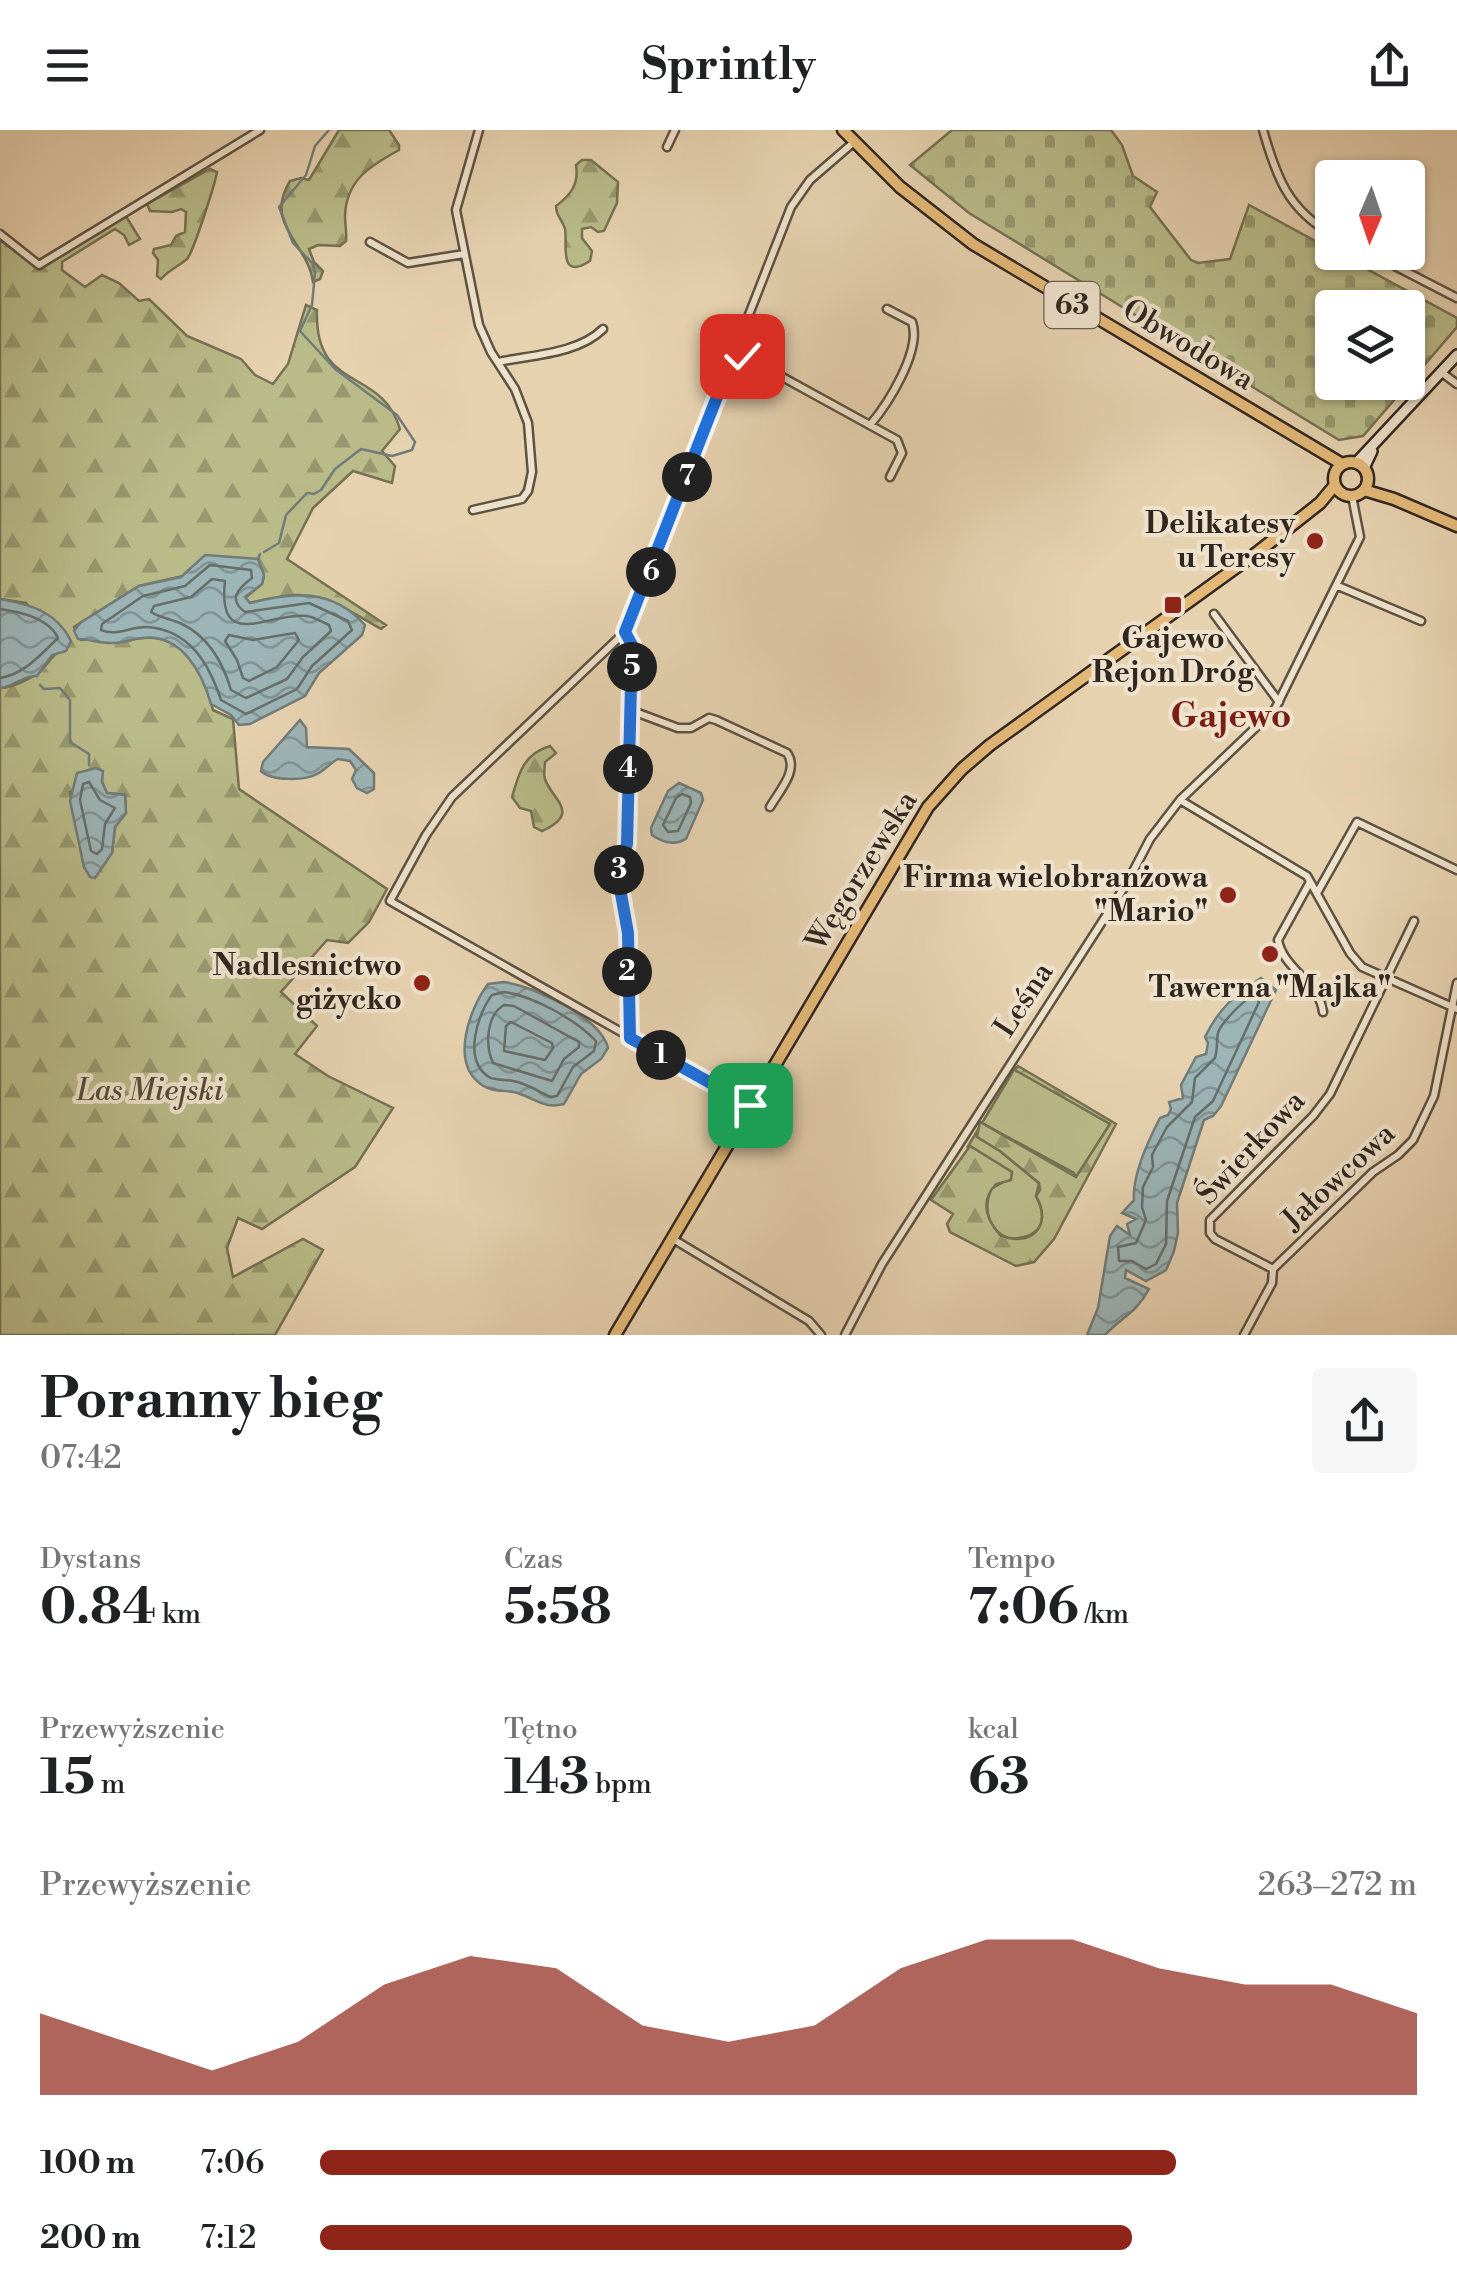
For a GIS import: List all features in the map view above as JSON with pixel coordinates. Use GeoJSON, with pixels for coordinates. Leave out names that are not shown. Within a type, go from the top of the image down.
{"type":"FeatureCollection","features":[{"type":"Feature","properties":{"kind":"main road","name":"Obwodowa"},"geometry":{"type":"LineString","coordinates":[[843,130],[900,187],[974,244],[1339,468]]}},
{"type":"Feature","properties":{"kind":"main road"},"geometry":{"type":"LineString","coordinates":[[1366,486],[1360,465],[1339,468],[1343,492],[1366,486],[1457,526]]}},
{"type":"Feature","properties":{"kind":"main road","name":"Węgorzewska"},"geometry":{"type":"LineString","coordinates":[[614,1335],[908,837],[950,781],[990,745],[1320,503],[1343,492]]}},
{"type":"Feature","properties":{"kind":"street"},"geometry":{"type":"LineString","coordinates":[[0,234],[38,265],[260,130]]}},
{"type":"Feature","properties":{"kind":"street"},"geometry":{"type":"LineString","coordinates":[[473,510],[522,499],[531,483],[532,448],[520,401],[480,325],[464,254],[456,202],[479,130]]}},
{"type":"Feature","properties":{"kind":"street"},"geometry":{"type":"LineString","coordinates":[[667,147],[675,130]]}},
{"type":"Feature","properties":{"kind":"street"},"geometry":{"type":"LineString","coordinates":[[1262,130],[1283,190],[1301,213],[1315,222]]}},
{"type":"Feature","properties":{"kind":"street"},"geometry":{"type":"LineString","coordinates":[[750,1105],[390,901],[443,808],[625,632],[799,193],[854,142]]}},
{"type":"Feature","properties":{"kind":"street"},"geometry":{"type":"LineString","coordinates":[[370,242],[414,264],[464,254]]}},
{"type":"Feature","properties":{"kind":"street"},"geometry":{"type":"LineString","coordinates":[[1403,270],[1457,298]]}},
{"type":"Feature","properties":{"kind":"street"},"geometry":{"type":"LineString","coordinates":[[870,426],[896,386],[916,333],[912,322],[887,309]]}},
{"type":"Feature","properties":{"kind":"street"},"geometry":{"type":"LineString","coordinates":[[498,362],[573,347],[603,329]]}},
{"type":"Feature","properties":{"kind":"street"},"geometry":{"type":"LineString","coordinates":[[735,351],[897,440],[902,448],[890,477]]}},
{"type":"Feature","properties":{"kind":"street"},"geometry":{"type":"LineString","coordinates":[[1360,465],[1457,355]]}},
{"type":"Feature","properties":{"kind":"street"},"geometry":{"type":"LineString","coordinates":[[1441,372],[1457,384]]}},
{"type":"Feature","properties":{"kind":"street","name":"Leśna"},"geometry":{"type":"LineString","coordinates":[[848,1334],[882,1264],[1127,883],[1150,838],[1180,800],[1268,718],[1279,702],[1360,538],[1343,492]]}},
{"type":"Feature","properties":{"kind":"street"},"geometry":{"type":"LineString","coordinates":[[1338,586],[1422,621]]}},
{"type":"Feature","properties":{"kind":"street"},"geometry":{"type":"LineString","coordinates":[[1214,614],[1279,702]]}},
{"type":"Feature","properties":{"kind":"street"},"geometry":{"type":"LineString","coordinates":[[625,632],[632,642],[627,844],[618,877],[628,933],[630,1038]]}},
{"type":"Feature","properties":{"kind":"street"},"geometry":{"type":"LineString","coordinates":[[630,710],[678,728],[716,720],[786,753],[791,758],[792,770],[770,807]]}},
{"type":"Feature","properties":{"kind":"street"},"geometry":{"type":"LineString","coordinates":[[1180,800],[1300,870],[1311,881],[1362,967],[1454,1007]]}},
{"type":"Feature","properties":{"kind":"street"},"geometry":{"type":"LineString","coordinates":[[1317,893],[1358,822],[1457,870]]}},
{"type":"Feature","properties":{"kind":"street"},"geometry":{"type":"LineString","coordinates":[[1311,881],[1278,940],[1284,957],[1321,1000],[1323,1012]]}},
{"type":"Feature","properties":{"kind":"street","name":"Świerkowa"},"geometry":{"type":"LineString","coordinates":[[1273,1269],[1215,1239],[1210,1233],[1210,1220],[1322,1104],[1414,921]]}},
{"type":"Feature","properties":{"kind":"street","name":"Jałowcowa"},"geometry":{"type":"LineString","coordinates":[[1244,1335],[1272,1283],[1273,1269],[1373,1172],[1398,1156],[1413,1140],[1434,1096],[1457,983]]}},
{"type":"Feature","properties":{"kind":"street"},"geometry":{"type":"LineString","coordinates":[[672,1238],[809,1321],[821,1335]]}},
{"type":"Feature","properties":{"kind":"green space"},"geometry":{"type":"Polygon","coordinates":[[[339,130],[389,130],[399,150],[369,168],[355,184],[346,203],[346,241],[340,246],[318,245],[309,249],[323,271],[320,279],[313,282],[284,222],[283,196],[290,181],[309,180],[339,130]]]}},
{"type":"Feature","properties":{"kind":"green space"},"geometry":{"type":"Polygon","coordinates":[[[952,130],[1111,130],[1122,145],[1133,176],[1157,192],[1150,207],[1191,260],[1198,263],[1230,259],[1249,205],[1315,241],[1315,270],[1369,270],[1405,290],[1315,290],[1315,400],[1394,400],[1363,436],[1339,440],[969,213],[910,165],[952,130]]]}},
{"type":"Feature","properties":{"kind":"green space"},"geometry":{"type":"Polygon","coordinates":[[[591,160],[618,182],[617,203],[604,231],[582,229],[582,238],[592,251],[590,261],[573,267],[566,257],[565,229],[556,206],[573,189],[576,165],[591,160]]]}},
{"type":"Feature","properties":{"kind":"green space"},"geometry":{"type":"Polygon","coordinates":[[[210,169],[217,172],[190,254],[161,279],[157,276],[154,249],[171,245],[176,236],[185,232],[186,212],[150,211],[147,204],[210,169]]]}},
{"type":"Feature","properties":{"kind":"green space","name":"Las Miejski"},"geometry":{"type":"Polygon","coordinates":[[[122,210],[140,239],[129,245],[115,229],[62,262],[62,270],[85,287],[102,275],[119,283],[139,301],[149,299],[187,336],[241,359],[255,375],[273,384],[288,364],[306,305],[317,310],[319,337],[326,355],[337,368],[379,395],[400,429],[382,451],[395,466],[392,483],[353,471],[313,508],[287,559],[386,625],[381,629],[332,602],[305,595],[250,603],[245,598],[262,584],[264,576],[258,559],[139,586],[74,627],[81,640],[158,639],[182,650],[198,671],[213,710],[233,719],[239,789],[387,889],[369,922],[348,943],[327,940],[281,992],[317,1026],[295,1054],[328,1076],[393,1108],[355,1167],[262,1229],[238,1218],[227,1248],[233,1277],[303,1239],[323,1250],[275,1335],[0,1335],[0,688],[32,676],[59,652],[26,603],[0,599],[0,240],[32,264],[122,210]],[[102,782],[70,792],[84,867],[112,853],[115,827],[126,813],[125,795],[107,793],[102,782]]]}},
{"type":"Feature","properties":{"kind":"green space"},"geometry":{"type":"Polygon","coordinates":[[[1425,301],[1457,318],[1457,327],[1425,364],[1425,301]]]}},
{"type":"Feature","properties":{"kind":"green space"},"geometry":{"type":"Polygon","coordinates":[[[550,746],[556,753],[545,762],[544,777],[562,812],[554,824],[542,831],[534,827],[531,811],[520,808],[512,797],[524,765],[550,746]]]}},
{"type":"Feature","properties":{"kind":"green space"},"geometry":{"type":"Polygon","coordinates":[[[1018,1066],[1116,1124],[1054,1239],[1034,1262],[1016,1266],[950,1232],[947,1224],[953,1214],[931,1200],[970,1146],[1012,1172],[1011,1180],[996,1184],[988,1197],[988,1216],[1000,1235],[1020,1239],[1036,1232],[1042,1217],[1036,1196],[1039,1183],[977,1137],[980,1122],[1076,1177],[1110,1124],[1015,1070],[1018,1066]]]}},
{"type":"Feature","properties":{"kind":"green space"},"geometry":{"type":"Polygon","coordinates":[[[1015,1068],[1110,1124],[1076,1178],[1074,1173],[982,1123],[1015,1068]]]}},
{"type":"Feature","properties":{"kind":"green space"},"geometry":{"type":"Polygon","coordinates":[[[979,1128],[977,1137],[1039,1183],[1036,1196],[1042,1221],[1028,1236],[1009,1239],[992,1225],[988,1212],[991,1189],[1005,1181],[970,1146],[967,1148],[979,1128]]]}},
{"type":"Feature","properties":{"kind":"water"},"geometry":{"type":"Polygon","coordinates":[[[205,555],[258,559],[264,575],[262,584],[245,597],[250,603],[296,596],[325,599],[339,604],[365,625],[362,635],[319,673],[305,696],[250,724],[239,725],[231,715],[211,704],[188,657],[168,642],[156,638],[114,643],[78,639],[74,631],[80,623],[139,586],[181,577],[205,555]]]}},
{"type":"Feature","properties":{"kind":"water"},"geometry":{"type":"Polygon","coordinates":[[[0,599],[42,611],[58,623],[71,641],[66,651],[52,655],[37,676],[0,688],[0,599]]]}},
{"type":"Feature","properties":{"kind":"water"},"geometry":{"type":"Polygon","coordinates":[[[300,720],[306,728],[307,747],[349,749],[374,773],[374,789],[367,793],[357,788],[352,779],[356,770],[350,761],[338,759],[305,778],[280,778],[261,771],[263,762],[300,720]]]}},
{"type":"Feature","properties":{"kind":"water"},"geometry":{"type":"Polygon","coordinates":[[[96,768],[103,771],[107,793],[125,795],[126,813],[115,827],[112,853],[95,878],[84,867],[70,801],[77,773],[96,768]]]}},
{"type":"Feature","properties":{"kind":"water"},"geometry":{"type":"Polygon","coordinates":[[[679,783],[701,793],[703,800],[686,839],[660,840],[652,835],[651,828],[668,791],[679,783]]]}},
{"type":"Feature","properties":{"kind":"water"},"geometry":{"type":"Polygon","coordinates":[[[1261,978],[1276,990],[1221,1106],[1204,1120],[1177,1203],[1178,1233],[1166,1270],[1146,1281],[1126,1270],[1125,1278],[1149,1289],[1105,1335],[1087,1335],[1098,1308],[1110,1236],[1117,1226],[1130,1235],[1127,1224],[1136,1219],[1122,1213],[1134,1200],[1138,1169],[1155,1127],[1160,1118],[1168,1115],[1169,1102],[1183,1098],[1181,1085],[1196,1057],[1206,1054],[1205,1037],[1215,1019],[1235,997],[1261,978]]]}},
{"type":"Feature","properties":{"kind":"water"},"geometry":{"type":"Polygon","coordinates":[[[504,982],[565,1005],[603,1037],[608,1048],[601,1059],[581,1074],[564,1104],[547,1105],[491,1089],[472,1075],[466,1063],[466,1035],[475,1007],[488,984],[504,982]]]}},
{"type":"Feature","properties":{"kind":"waterway"},"geometry":{"type":"LineString","coordinates":[[264,552],[279,543],[286,515],[307,493],[321,490],[335,469],[361,449],[392,456],[412,450],[415,442],[397,415],[335,369],[300,331],[312,305],[315,273],[313,264],[293,243],[279,207],[306,175],[315,146],[329,130]]}},
{"type":"Feature","properties":{"kind":"waterway"},"geometry":{"type":"LineString","coordinates":[[258,559],[260,554]]}},
{"type":"Feature","properties":{"kind":"waterway"},"geometry":{"type":"LineString","coordinates":[[40,685],[44,689],[60,688],[70,700],[70,742],[89,754],[89,765]]}},
{"type":"Feature","properties":{"kind":"place","name":"Delikatesy u Teresy"},"geometry":{"type":"Point","coordinates":[1315,541]}},
{"type":"Feature","properties":{"kind":"place","name":"Gajewo Rejon Dróg"},"geometry":{"type":"Point","coordinates":[1173,605]}},
{"type":"Feature","properties":{"kind":"place","name":"Firma wielobranżowa \"Mario\""},"geometry":{"type":"Point","coordinates":[1228,895]}},
{"type":"Feature","properties":{"kind":"place","name":"Tawerna \"Majka\""},"geometry":{"type":"Point","coordinates":[1270,954]}},
{"type":"Feature","properties":{"kind":"place","name":"Nadlesnictwo giżycko"},"geometry":{"type":"Point","coordinates":[422,983]}},
{"type":"Feature","properties":{"kind":"district","name":"Gajewo"},"geometry":{"type":"Point","coordinates":[1231,716]}},
{"type":"Feature","properties":{"kind":"route"},"geometry":{"type":"LineString","coordinates":[[742,356],[735,351],[625,632],[632,642],[627,844],[618,886],[628,933],[630,1038],[750,1105]]}}]}
